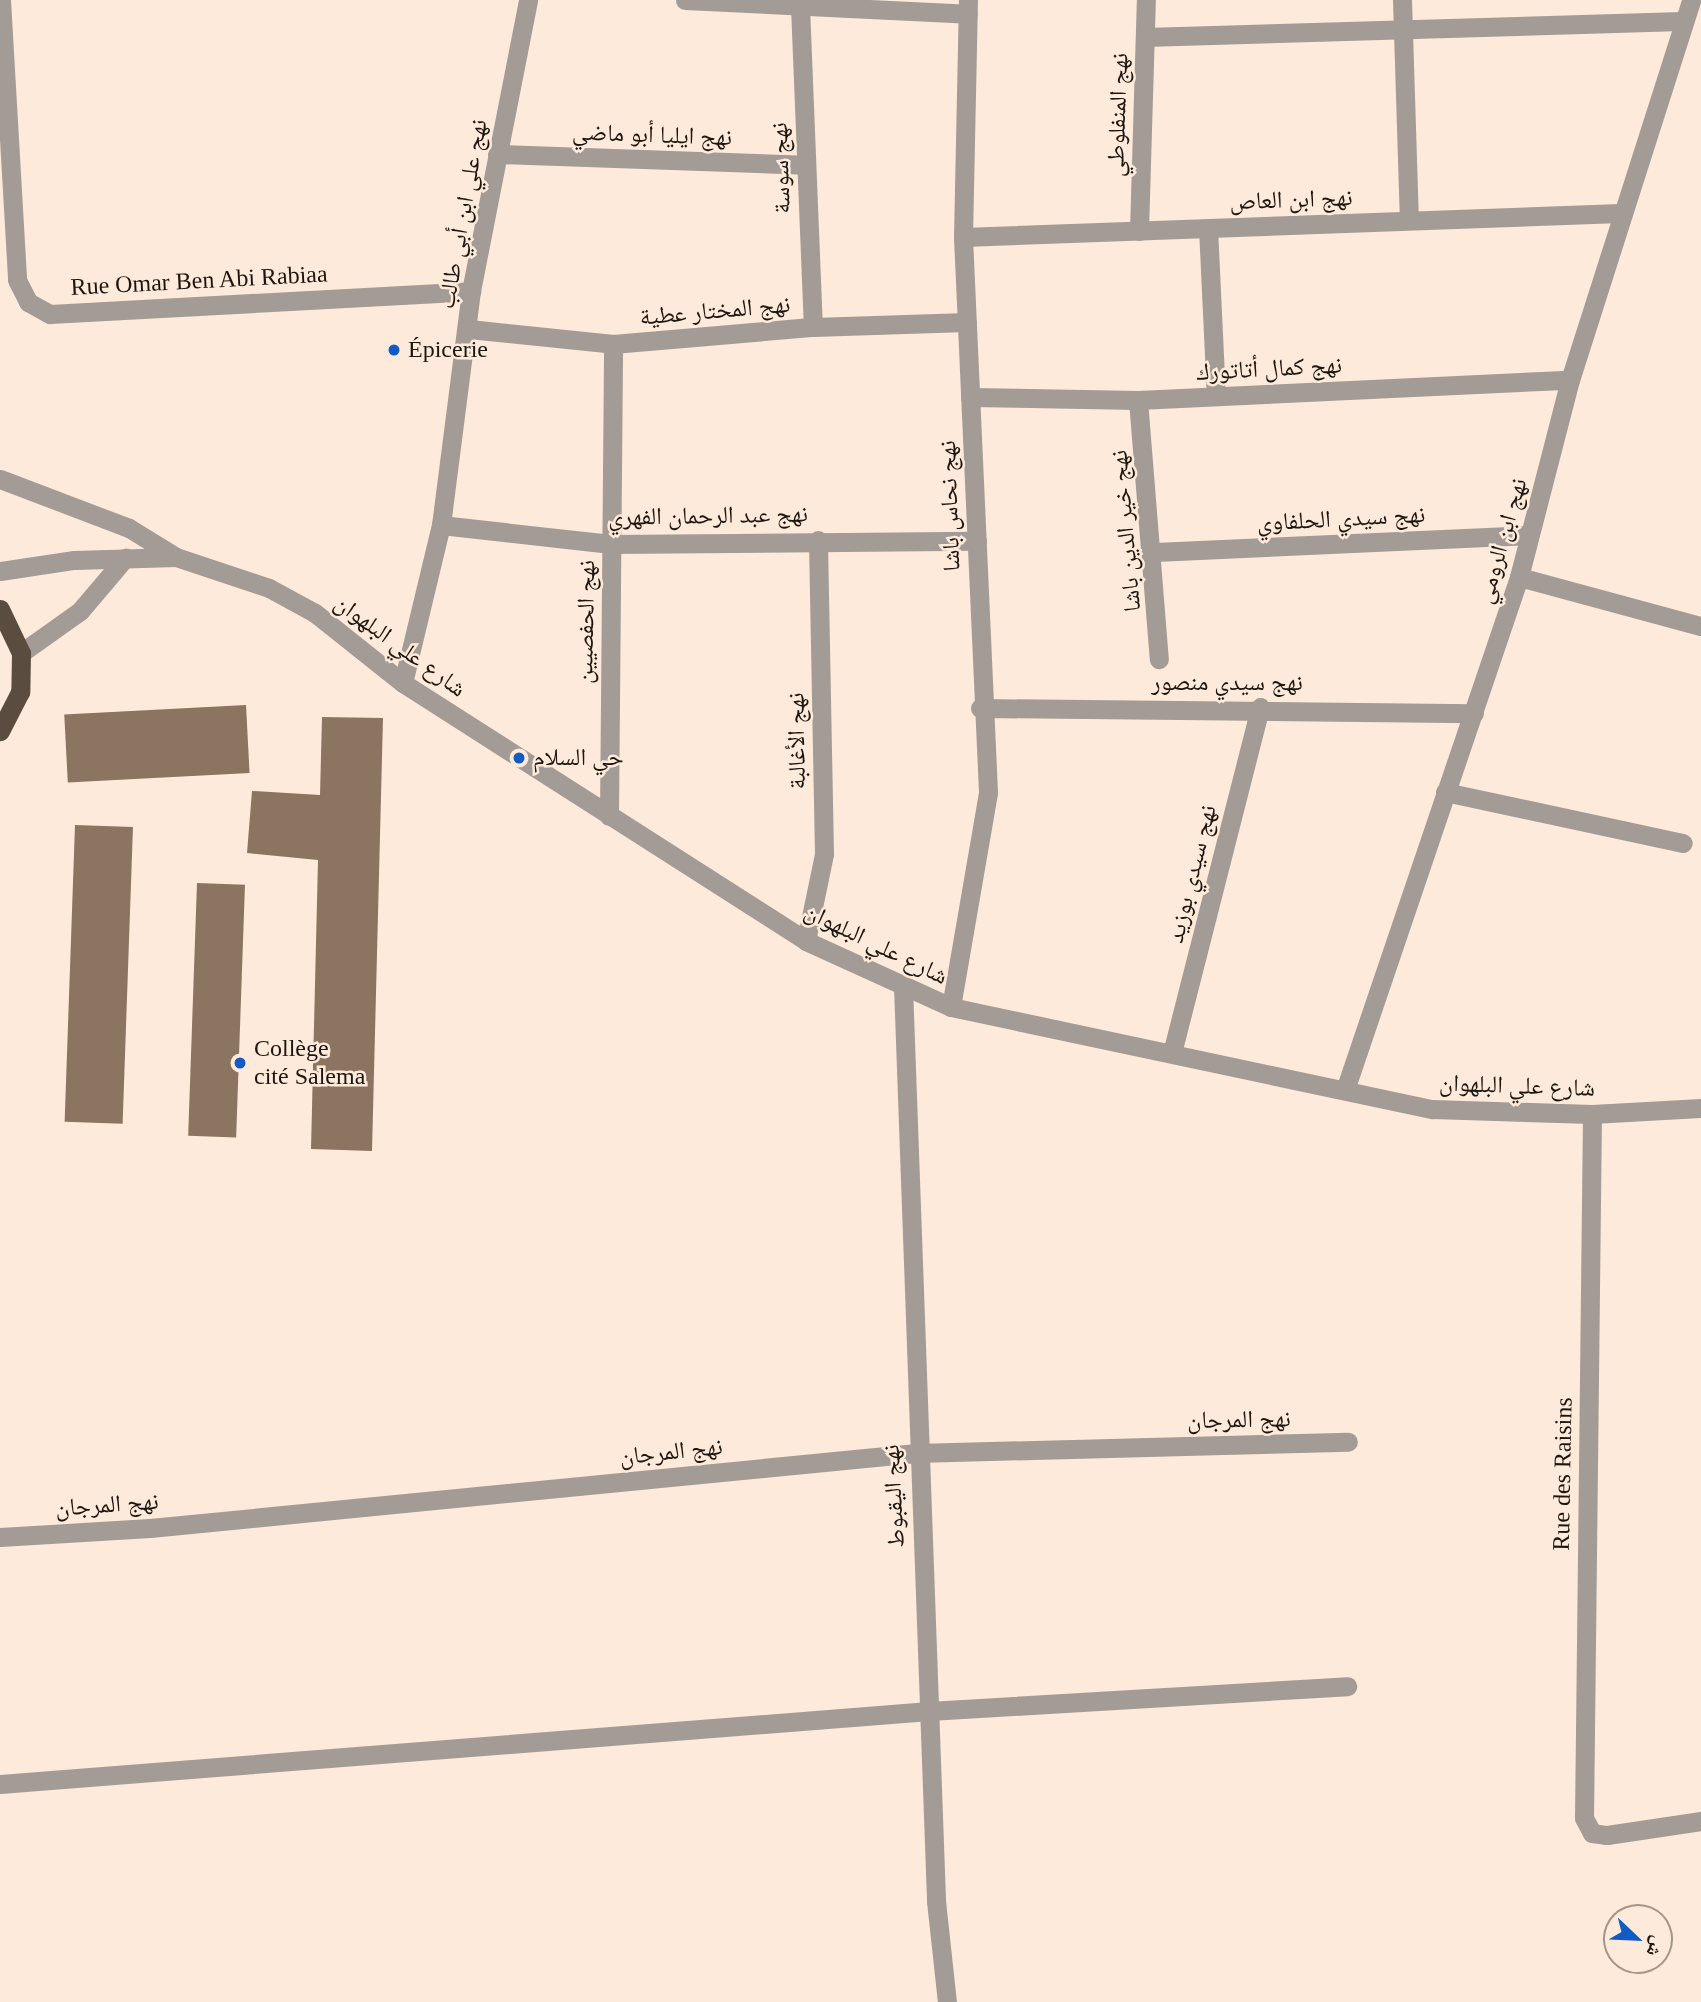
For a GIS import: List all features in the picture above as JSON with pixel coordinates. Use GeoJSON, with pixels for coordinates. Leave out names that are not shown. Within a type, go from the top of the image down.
{"type":"FeatureCollection","features":[{"type":"Feature","properties":{"kind":"highway"},"geometry":{"type":"LineString","coordinates":[[0,608],[21,653],[20,692],[0,731]]}},
{"type":"Feature","properties":{"kind":"street","name":"Rue Omar Ben Abi Rabiaa"},"geometry":{"type":"LineString","coordinates":[[1,0],[17,280],[28,302],[50,314],[471,291]]}},
{"type":"Feature","properties":{"kind":"street","name":"نهج علي ابن أبي طالب"},"geometry":{"type":"LineString","coordinates":[[403,683],[441,525],[471,291],[528,0]]}},
{"type":"Feature","properties":{"kind":"street"},"geometry":{"type":"LineString","coordinates":[[685,0],[800,6],[968,7]]}},
{"type":"Feature","properties":{"kind":"street","name":"نهج المنفلوطي"},"geometry":{"type":"LineString","coordinates":[[1139,231],[1146,0]]}},
{"type":"Feature","properties":{"kind":"street"},"geometry":{"type":"LineString","coordinates":[[1402,0],[1409,220]]}},
{"type":"Feature","properties":{"kind":"street","name":"نهج ابن الرومي"},"geometry":{"type":"LineString","coordinates":[[1345,1090],[1519,577],[1570,380],[1620,213],[1691,0]]}},
{"type":"Feature","properties":{"kind":"street","name":"نهج سوسة"},"geometry":{"type":"LineString","coordinates":[[800,6],[813,327]]}},
{"type":"Feature","properties":{"kind":"street","name":"نهج نحاس باشا"},"geometry":{"type":"LineString","coordinates":[[951,1007],[988,792],[980,708],[977,541],[963,237],[968,7]]}},
{"type":"Feature","properties":{"kind":"street"},"geometry":{"type":"LineString","coordinates":[[1145,37],[1682,21]]}},
{"type":"Feature","properties":{"kind":"street","name":"نهج ايليا أبو ماضي"},"geometry":{"type":"LineString","coordinates":[[497,154],[805,165]]}},
{"type":"Feature","properties":{"kind":"street","name":"نهج ابن العاص"},"geometry":{"type":"LineString","coordinates":[[963,237],[1620,213]]}},
{"type":"Feature","properties":{"kind":"street"},"geometry":{"type":"LineString","coordinates":[[1208,228],[1216,396]]}},
{"type":"Feature","properties":{"kind":"street","name":"نهج المختار عطية"},"geometry":{"type":"LineString","coordinates":[[468,329],[613,344],[813,327],[967,322]]}},
{"type":"Feature","properties":{"kind":"street","name":"نهج الحفصيين"},"geometry":{"type":"LineString","coordinates":[[609,816],[613,344]]}},
{"type":"Feature","properties":{"kind":"street","name":"نهج كمال أتاتورك"},"geometry":{"type":"LineString","coordinates":[[970,397],[1138,400],[1570,380]]}},
{"type":"Feature","properties":{"kind":"street","name":"نهج خير الدين باشا"},"geometry":{"type":"LineString","coordinates":[[1138,400],[1155,552],[1159,659]]}},
{"type":"Feature","properties":{"kind":"street"},"geometry":{"type":"LineString","coordinates":[[0,479],[118,523],[176,557]]}},
{"type":"Feature","properties":{"kind":"street","name":"نهج عبد الرحمان الفهري"},"geometry":{"type":"LineString","coordinates":[[441,525],[611,544],[818,540],[977,541]]}},
{"type":"Feature","properties":{"kind":"street","name":"نهج سيدي الحلفاوي"},"geometry":{"type":"LineString","coordinates":[[1155,552],[1529,535]]}},
{"type":"Feature","properties":{"kind":"street","name":"نهج الأغالبة"},"geometry":{"type":"LineString","coordinates":[[806,941],[824,854],[818,540]]}},
{"type":"Feature","properties":{"kind":"street","name":"شارع علي البلهوان"},"geometry":{"type":"LineString","coordinates":[[0,571],[125,558],[176,557],[269,589],[315,613],[403,683],[806,941],[951,1007],[1432,1109],[1592,1114],[1701,1108]]}},
{"type":"Feature","properties":{"kind":"street"},"geometry":{"type":"LineString","coordinates":[[21,653],[80,611],[125,558]]}},
{"type":"Feature","properties":{"kind":"street"},"geometry":{"type":"LineString","coordinates":[[1519,577],[1701,626]]}},
{"type":"Feature","properties":{"kind":"street","name":"نهج سيدي منصور"},"geometry":{"type":"LineString","coordinates":[[980,708],[1260,707],[1474,713]]}},
{"type":"Feature","properties":{"kind":"street","name":"نهج سيدي بوزيد"},"geometry":{"type":"LineString","coordinates":[[1172,1053],[1260,707]]}},
{"type":"Feature","properties":{"kind":"street"},"geometry":{"type":"LineString","coordinates":[[1445,792],[1683,843]]}},
{"type":"Feature","properties":{"kind":"street","name":"نهج اليقبوط"},"geometry":{"type":"LineString","coordinates":[[903,986],[916,1453],[936,1901],[947,2002]]}},
{"type":"Feature","properties":{"kind":"street","name":"Rue des Raisins"},"geometry":{"type":"LineString","coordinates":[[1592,1114],[1584,1818],[1592,1833],[1701,1821]]}},
{"type":"Feature","properties":{"kind":"street","name":"نهج المرجان"},"geometry":{"type":"LineString","coordinates":[[0,1537],[164,1527],[916,1453],[1349,1442]]}},
{"type":"Feature","properties":{"kind":"street"},"geometry":{"type":"LineString","coordinates":[[0,1784],[929,1712],[1347,1686]]}},
{"type":"Feature","properties":{"kind":"building"},"geometry":{"type":"Polygon","coordinates":[[[246,705],[250,773],[68,782],[64,715],[246,705]]]}},
{"type":"Feature","properties":{"kind":"building"},"geometry":{"type":"Polygon","coordinates":[[[322,717],[383,718],[372,1151],[311,1149],[318,860],[247,853],[252,791],[320,795],[322,717]]]}},
{"type":"Feature","properties":{"kind":"building"},"geometry":{"type":"Polygon","coordinates":[[[75,825],[133,827],[123,1124],[65,1122],[75,825]]]}},
{"type":"Feature","properties":{"kind":"building"},"geometry":{"type":"Polygon","coordinates":[[[197,883],[245,885],[236,1138],[188,1136],[197,883]]]}},
{"type":"Feature","properties":{"kind":"place","name":"Épicerie"},"geometry":{"type":"Point","coordinates":[394,350]}},
{"type":"Feature","properties":{"kind":"place","name":"حي السلام"},"geometry":{"type":"Point","coordinates":[519,758]}},
{"type":"Feature","properties":{"kind":"place","name":"Collège cité Salema"},"geometry":{"type":"Point","coordinates":[240,1063]}}]}
